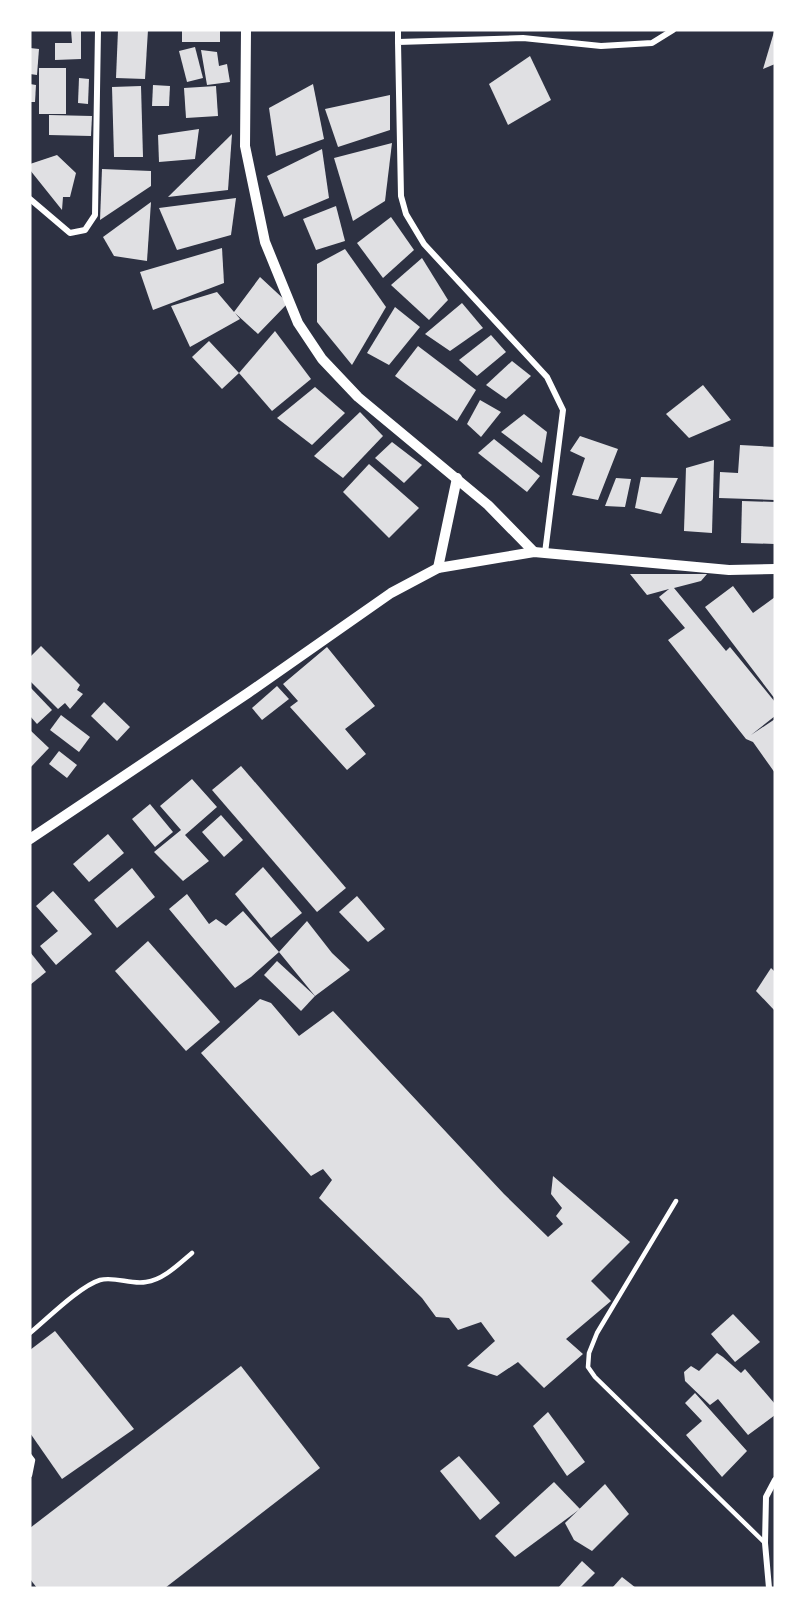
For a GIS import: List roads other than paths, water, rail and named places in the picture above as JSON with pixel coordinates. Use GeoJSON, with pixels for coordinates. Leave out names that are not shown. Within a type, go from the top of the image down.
{"type":"FeatureCollection","features":[{"type":"Feature","properties":{"kind":"street"},"geometry":{"type":"LineString","coordinates":[[30,199],[70,233],[85,230],[95,215],[98,30]]}},
{"type":"Feature","properties":{"kind":"street"},"geometry":{"type":"LineString","coordinates":[[246,30],[245,146],[265,242],[298,323],[322,359],[358,397],[457,478],[540,553]]}},
{"type":"Feature","properties":{"kind":"street"},"geometry":{"type":"LineString","coordinates":[[398,30],[401,196],[406,214],[438,260],[547,376],[563,411],[540,553]]}},
{"type":"Feature","properties":{"kind":"street"},"geometry":{"type":"LineString","coordinates":[[398,42],[523,38],[601,46],[652,43],[673,30]]}},
{"type":"Feature","properties":{"kind":"street"},"geometry":{"type":"LineString","coordinates":[[438,568],[457,478]]}},
{"type":"Feature","properties":{"kind":"street"},"geometry":{"type":"LineString","coordinates":[[30,839],[248,693],[391,593],[438,568],[540,553],[729,570],[775,569]]}},
{"type":"Feature","properties":{"kind":"street"},"geometry":{"type":"LineString","coordinates":[[769,1588],[765,1543],[766,1497],[775,1480]]}},
{"type":"Feature","properties":{"kind":"lane"},"geometry":{"type":"LineString","coordinates":[[676,1201],[597,1333],[589,1353],[588,1367],[603,1385],[765,1543]]}},
{"type":"Feature","properties":{"kind":"lane"},"geometry":{"type":"LineString","coordinates":[[30,1333],[89,1284],[102,1279],[145,1282],[168,1273],[192,1253]]}},
{"type":"Feature","properties":{"kind":"lane"},"geometry":{"type":"LineString","coordinates":[[30,1456],[33,1460],[30,1475]]}}]}
